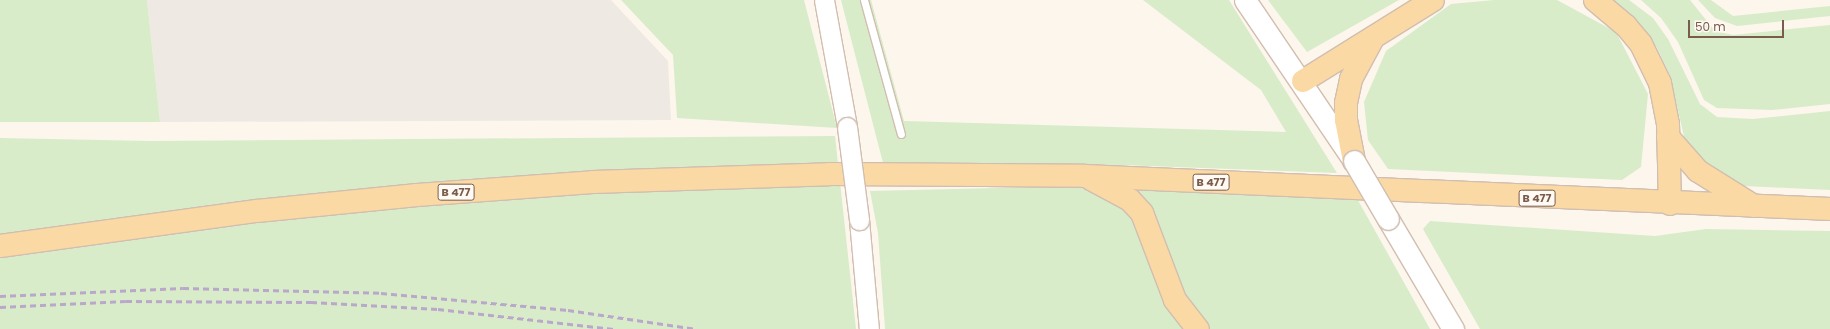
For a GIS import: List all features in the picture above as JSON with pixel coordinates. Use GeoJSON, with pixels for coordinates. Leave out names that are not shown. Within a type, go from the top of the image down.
{"type":"FeatureCollection","features":[{"type":"Feature","properties":{"kind":"main road"},"geometry":{"type":"LineString","coordinates":[[1246,0],[1303,81],[1354,161],[1453,329]]}},
{"type":"Feature","properties":{"kind":"main road"},"geometry":{"type":"LineString","coordinates":[[1303,81],[1433,0]]}},
{"type":"Feature","properties":{"kind":"main road"},"geometry":{"type":"LineString","coordinates":[[1595,0],[1626,26],[1652,63],[1665,104],[1668,137],[1670,204]]}},
{"type":"Feature","properties":{"kind":"main road"},"geometry":{"type":"LineString","coordinates":[[1354,161],[1346,120],[1346,103],[1351,79],[1374,37]]}},
{"type":"Feature","properties":{"kind":"main road"},"geometry":{"type":"LineString","coordinates":[[1668,137],[1698,171],[1758,208]]}},
{"type":"Feature","properties":{"kind":"main road","name":"B 477"},"geometry":{"type":"LineString","coordinates":[[0,246],[264,210],[593,182],[829,174],[1085,176],[1758,208],[1830,209]]}},
{"type":"Feature","properties":{"kind":"main road"},"geometry":{"type":"LineString","coordinates":[[1085,176],[1130,200],[1142,213],[1175,300],[1198,329]]}},
{"type":"Feature","properties":{"kind":"street"},"geometry":{"type":"LineString","coordinates":[[824,0],[847,128],[859,220],[868,320]]}},
{"type":"Feature","properties":{"kind":"lane"},"geometry":{"type":"LineString","coordinates":[[864,0],[901,134]]}},
{"type":"Feature","properties":{"kind":"shaded area"},"geometry":{"type":"Polygon","coordinates":[[[147,0],[611,0],[668,61],[671,120],[160,122],[147,0]]]}},
{"type":"Feature","properties":{"kind":"green space"},"geometry":{"type":"Polygon","coordinates":[[[0,0],[147,0],[160,122],[0,122],[0,0]]]}},
{"type":"Feature","properties":{"kind":"green space"},"geometry":{"type":"Polygon","coordinates":[[[621,0],[804,0],[837,128],[677,118],[673,55],[621,0]]]}},
{"type":"Feature","properties":{"kind":"green space"},"geometry":{"type":"Polygon","coordinates":[[[841,0],[871,0],[904,121],[1286,132],[1261,90],[1143,0],[1229,0],[1337,173],[1120,165],[883,163],[841,0]]]}},
{"type":"Feature","properties":{"kind":"green space"},"geometry":{"type":"Polygon","coordinates":[[[1268,0],[1399,0],[1307,52],[1268,0]]]}},
{"type":"Feature","properties":{"kind":"green space"},"geometry":{"type":"Polygon","coordinates":[[[1494,0],[1557,0],[1616,32],[1648,94],[1641,167],[1622,180],[1388,169],[1368,140],[1364,102],[1386,51],[1451,4],[1494,0]]]}},
{"type":"Feature","properties":{"kind":"green space"},"geometry":{"type":"Polygon","coordinates":[[[1613,0],[1629,0],[1653,18],[1668,39],[1700,104],[1717,117],[1753,119],[1830,111],[1830,190],[1744,186],[1725,181],[1687,150],[1670,75],[1657,48],[1641,25],[1613,0]]]}},
{"type":"Feature","properties":{"kind":"green space"},"geometry":{"type":"Polygon","coordinates":[[[1641,0],[1690,0],[1715,31],[1733,35],[1830,25],[1830,104],[1772,110],[1717,108],[1704,100],[1678,42],[1661,18],[1641,0]]]}},
{"type":"Feature","properties":{"kind":"green space"},"geometry":{"type":"Polygon","coordinates":[[[1698,0],[1711,0],[1733,16],[1830,6],[1830,16],[1737,26],[1715,18],[1698,0]]]}},
{"type":"Feature","properties":{"kind":"green space"},"geometry":{"type":"Polygon","coordinates":[[[835,136],[856,329],[0,329],[0,138],[150,141],[835,136]]]}},
{"type":"Feature","properties":{"kind":"green space"},"geometry":{"type":"Polygon","coordinates":[[[1129,185],[1355,195],[1430,329],[885,329],[878,233],[870,191],[1129,185]]]}},
{"type":"Feature","properties":{"kind":"green space"},"geometry":{"type":"Polygon","coordinates":[[[1430,221],[1655,236],[1706,229],[1830,231],[1830,329],[1480,329],[1423,229],[1430,221]]]}},
{"type":"Feature","properties":{"kind":"railway"},"geometry":{"type":"LineString","coordinates":[[0,296],[183,288],[381,293],[568,310],[697,329]]}},
{"type":"Feature","properties":{"kind":"railway"},"geometry":{"type":"LineString","coordinates":[[0,307],[126,301],[311,302],[438,309],[614,329]]}}]}
